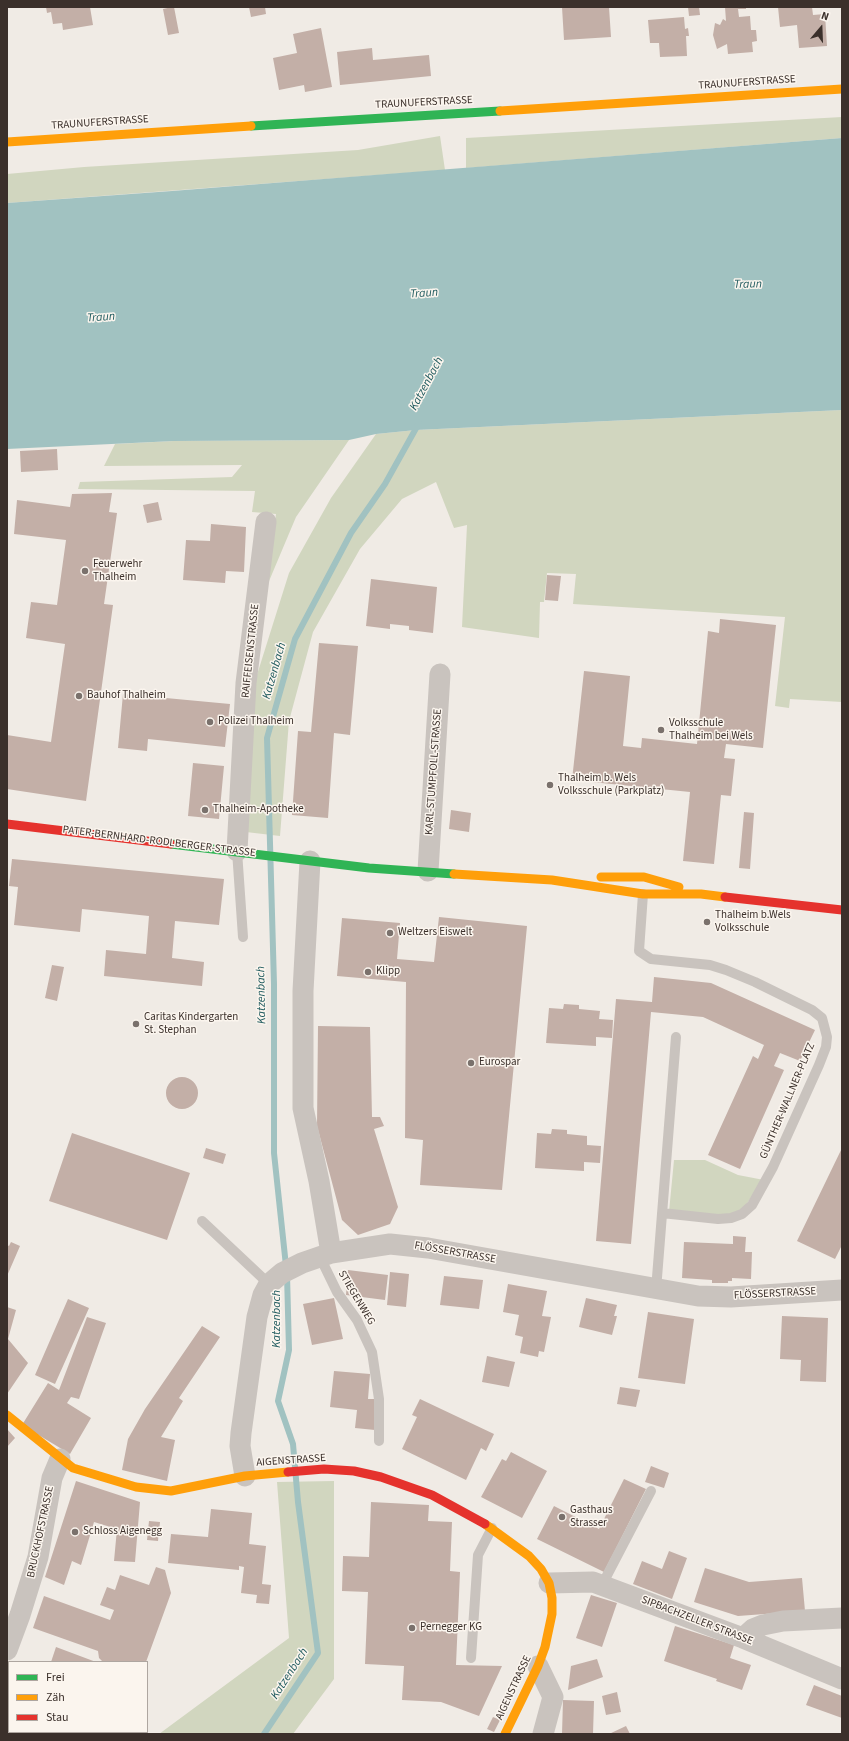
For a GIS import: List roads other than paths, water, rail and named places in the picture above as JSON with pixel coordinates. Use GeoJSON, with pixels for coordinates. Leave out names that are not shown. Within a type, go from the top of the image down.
{"type":"FeatureCollection","features":[{"type":"Feature","properties":{"kind":"street","name":"TRAUNUFERSTRASSE"},"geometry":{"type":"LineString","coordinates":[[7,142],[842,89]]}},
{"type":"Feature","properties":{"kind":"street","name":"RAIFFEISENSTRASSE"},"geometry":{"type":"LineString","coordinates":[[238,851],[246,683],[266,522]]}},
{"type":"Feature","properties":{"kind":"street","name":"KARL-STUMPFOLL-STRASSE"},"geometry":{"type":"LineString","coordinates":[[428,871],[440,674]]}},
{"type":"Feature","properties":{"kind":"street","name":"PATER-BERNHARD-RODLBERGER-STRASSE"},"geometry":{"type":"LineString","coordinates":[[7,824],[369,868],[552,880],[643,894],[701,894],[842,910]]}},
{"type":"Feature","properties":{"kind":"street"},"geometry":{"type":"LineString","coordinates":[[310,861],[303,991],[303,1108],[319,1181],[326,1255]]}},
{"type":"Feature","properties":{"kind":"street","name":"PATER-BERNHARD-RODLBERGER-STRASSE"},"geometry":{"type":"LineString","coordinates":[[552,880],[644,877],[701,894]]}},
{"type":"Feature","properties":{"kind":"street","name":"FLÖSSERSTRASSE"},"geometry":{"type":"LineString","coordinates":[[282,1275],[326,1255],[390,1244],[428,1248],[656,1290],[698,1296],[731,1297],[842,1290]]}},
{"type":"Feature","properties":{"kind":"street"},"geometry":{"type":"LineString","coordinates":[[245,1476],[240,1446],[257,1317],[263,1295],[282,1275]]}},
{"type":"Feature","properties":{"kind":"street","name":"AIGENSTRASSE"},"geometry":{"type":"LineString","coordinates":[[7,1415],[60,1459],[74,1468],[92,1476],[156,1490],[171,1491],[187,1490],[245,1476],[324,1469],[354,1471],[408,1485],[453,1505],[492,1528],[529,1556],[541,1569],[549,1583],[552,1598],[552,1614],[545,1647],[538,1666],[505,1734]]}},
{"type":"Feature","properties":{"kind":"street","name":"BRUCKHOFSTRASSE"},"geometry":{"type":"LineString","coordinates":[[7,1650],[30,1587],[38,1557],[52,1478],[60,1459]]}},
{"type":"Feature","properties":{"kind":"street","name":"SIPBACHZELLER STRASSE"},"geometry":{"type":"LineString","coordinates":[[549,1583],[593,1582],[744,1638],[842,1679]]}},
{"type":"Feature","properties":{"kind":"street"},"geometry":{"type":"LineString","coordinates":[[744,1638],[753,1629],[762,1625],[783,1621],[842,1618]]}},
{"type":"Feature","properties":{"kind":"street"},"geometry":{"type":"LineString","coordinates":[[538,1666],[553,1697],[543,1734]]}},
{"type":"Feature","properties":{"kind":"lane"},"geometry":{"type":"LineString","coordinates":[[238,851],[243,937]]}},
{"type":"Feature","properties":{"kind":"lane","name":"GÜNTHER-WALLNER-PLATZ"},"geometry":{"type":"LineString","coordinates":[[643,894],[639,951],[651,959],[710,965],[755,982],[812,1010],[822,1018],[827,1037],[826,1048],[819,1065],[773,1167],[752,1205],[742,1214],[731,1218],[718,1219],[662,1213]]}},
{"type":"Feature","properties":{"kind":"lane"},"geometry":{"type":"LineString","coordinates":[[656,1290],[676,1037]]}},
{"type":"Feature","properties":{"kind":"lane"},"geometry":{"type":"LineString","coordinates":[[202,1221],[282,1275]]}},
{"type":"Feature","properties":{"kind":"lane","name":"STIEGENWEG"},"geometry":{"type":"LineString","coordinates":[[326,1255],[337,1292],[357,1320],[372,1352],[379,1399],[379,1441]]}},
{"type":"Feature","properties":{"kind":"lane"},"geometry":{"type":"LineString","coordinates":[[602,1585],[651,1491]]}},
{"type":"Feature","properties":{"kind":"lane"},"geometry":{"type":"LineString","coordinates":[[472,1658],[478,1555],[492,1528]]}},
{"type":"Feature","properties":{"kind":"water","name":"Traun"},"geometry":{"type":"Polygon","coordinates":[[[842,138],[842,410],[416,430],[376,434],[349,440],[174,441],[7,449],[7,203],[842,138]]]}},
{"type":"Feature","properties":{"kind":"waterway","name":"Katzenbach"},"geometry":{"type":"LineString","coordinates":[[286,1266],[274,1153],[274,984],[267,738],[295,639],[351,533],[385,484],[419,423]]}},
{"type":"Feature","properties":{"kind":"waterway","name":"Katzenbach"},"geometry":{"type":"LineString","coordinates":[[264,1734],[318,1653],[298,1502],[293,1444],[278,1401],[289,1350],[287,1275]]}},
{"type":"Feature","properties":{"kind":"place","name":"Feuerwehr Thalheim"},"geometry":{"type":"Point","coordinates":[85,571]}},
{"type":"Feature","properties":{"kind":"place","name":"Bauhof Thalheim"},"geometry":{"type":"Point","coordinates":[79,696]}},
{"type":"Feature","properties":{"kind":"place","name":"Polizei Thalheim"},"geometry":{"type":"Point","coordinates":[210,722]}},
{"type":"Feature","properties":{"kind":"place","name":"Volksschule Thalheim bei Wels"},"geometry":{"type":"Point","coordinates":[661,730]}},
{"type":"Feature","properties":{"kind":"place","name":"Thalheim b. Wels Volksschule (Parkplatz)"},"geometry":{"type":"Point","coordinates":[550,785]}},
{"type":"Feature","properties":{"kind":"place","name":"Thalheim-Apotheke"},"geometry":{"type":"Point","coordinates":[205,810]}},
{"type":"Feature","properties":{"kind":"place","name":"Thalheim b.Wels Volksschule"},"geometry":{"type":"Point","coordinates":[707,922]}},
{"type":"Feature","properties":{"kind":"place","name":"Weltzers Eiswelt"},"geometry":{"type":"Point","coordinates":[390,933]}},
{"type":"Feature","properties":{"kind":"place","name":"Klipp"},"geometry":{"type":"Point","coordinates":[368,972]}},
{"type":"Feature","properties":{"kind":"place","name":"Caritas Kindergarten St. Stephan"},"geometry":{"type":"Point","coordinates":[136,1024]}},
{"type":"Feature","properties":{"kind":"place","name":"Eurospar"},"geometry":{"type":"Point","coordinates":[471,1063]}},
{"type":"Feature","properties":{"kind":"place","name":"Gasthaus Strasser"},"geometry":{"type":"Point","coordinates":[562,1517]}},
{"type":"Feature","properties":{"kind":"place","name":"Schloss Aigenegg"},"geometry":{"type":"Point","coordinates":[75,1532]}},
{"type":"Feature","properties":{"kind":"place","name":"Pernegger KG"},"geometry":{"type":"Point","coordinates":[412,1628]}}]}
